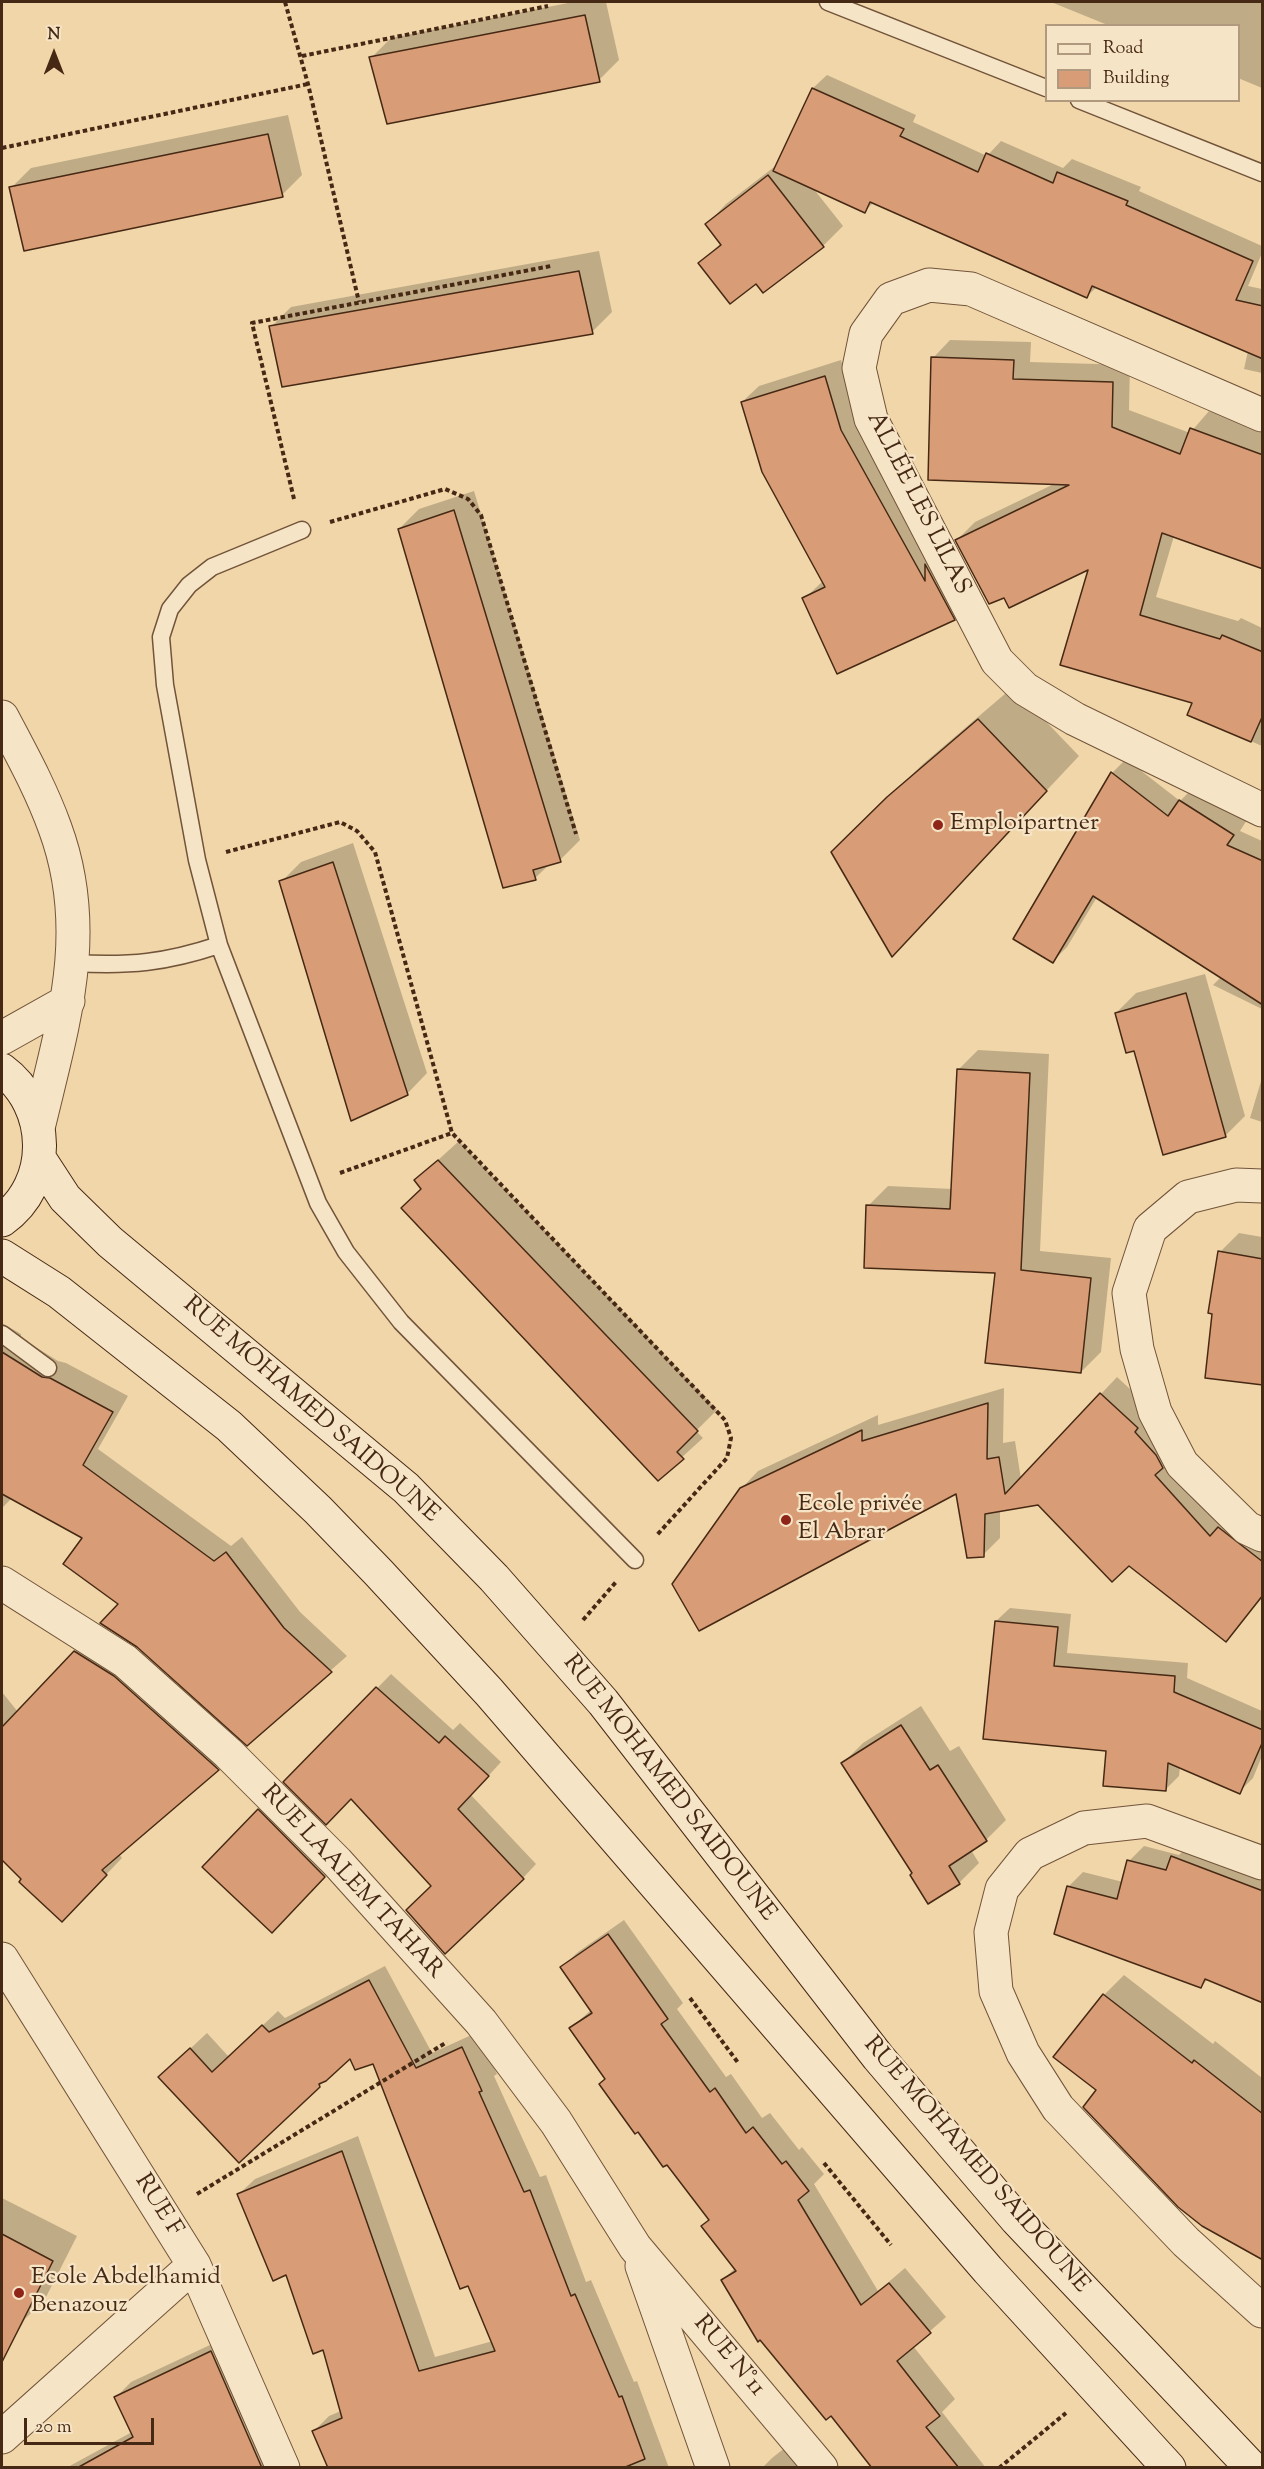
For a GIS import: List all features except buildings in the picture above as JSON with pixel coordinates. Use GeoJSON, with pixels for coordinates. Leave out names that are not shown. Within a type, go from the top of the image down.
{"type":"FeatureCollection","features":[{"type":"Feature","properties":{"kind":"street","name":"ALLÉE LES LILAS"},"geometry":{"type":"LineString","coordinates":[[1263,415],[971,289],[929,285],[891,299],[866,334],[860,368],[870,419],[998,661],[1025,689],[1075,719],[1263,810]]}},
{"type":"Feature","properties":{"kind":"street"},"geometry":{"type":"LineString","coordinates":[[2,717],[39,789],[68,869],[74,908],[74,963],[68,1001],[39,1124],[37,1170],[27,1194],[2,1220]]}},
{"type":"Feature","properties":{"kind":"street"},"geometry":{"type":"LineString","coordinates":[[2,1038],[68,1001]]}},
{"type":"Feature","properties":{"kind":"street"},"geometry":{"type":"LineString","coordinates":[[2,1070],[27,1095],[39,1124]]}},
{"type":"Feature","properties":{"kind":"street","name":"RUE MOHAMED SAIDOUNE"},"geometry":{"type":"LineString","coordinates":[[39,1158],[65,1198],[110,1242],[406,1488],[494,1578],[557,1650],[674,1792],[878,2057],[1017,2220],[1251,2468]]}},
{"type":"Feature","properties":{"kind":"street"},"geometry":{"type":"LineString","coordinates":[[1263,1186],[1236,1185],[1188,1197],[1150,1229],[1129,1293],[1137,1349],[1155,1412],[1182,1464],[1247,1528],[1263,1534]]}},
{"type":"Feature","properties":{"kind":"street"},"geometry":{"type":"LineString","coordinates":[[2,1256],[59,1292],[229,1426],[318,1510],[378,1572],[489,1692],[988,2270],[1169,2468]]}},
{"type":"Feature","properties":{"kind":"street","name":"RUE LAALEM TAHAR"},"geometry":{"type":"LineString","coordinates":[[2,1583],[125,1661],[228,1753],[337,1862],[481,2022],[556,2122],[635,2247]]}},
{"type":"Feature","properties":{"kind":"street"},"geometry":{"type":"LineString","coordinates":[[1263,1863],[1147,1821],[1084,1828],[1030,1854],[1002,1889],[991,1932],[996,1991],[1023,2053],[1058,2108],[1186,2242],[1263,2311]]}},
{"type":"Feature","properties":{"kind":"street","name":"RUE F"},"geometry":{"type":"LineString","coordinates":[[2,1959],[194,2265],[283,2468]]}},
{"type":"Feature","properties":{"kind":"street"},"geometry":{"type":"LineString","coordinates":[[635,2247],[713,2468]]}},
{"type":"Feature","properties":{"kind":"street","name":"RUE N°11"},"geometry":{"type":"LineString","coordinates":[[635,2247],[821,2468]]}},
{"type":"Feature","properties":{"kind":"street"},"geometry":{"type":"LineString","coordinates":[[2,2437],[194,2265]]}},
{"type":"Feature","properties":{"kind":"lane"},"geometry":{"type":"LineString","coordinates":[[828,2],[1045,87]]}},
{"type":"Feature","properties":{"kind":"lane"},"geometry":{"type":"LineString","coordinates":[[1084,102],[1263,173]]}},
{"type":"Feature","properties":{"kind":"lane"},"geometry":{"type":"LineString","coordinates":[[302,530],[212,567],[189,585],[170,609],[160,638],[165,685],[197,860],[219,945],[311,1184],[346,1252],[400,1322],[635,1560]]}},
{"type":"Feature","properties":{"kind":"lane"},"geometry":{"type":"LineString","coordinates":[[74,963],[119,965],[154,963],[219,945]]}},
{"type":"Feature","properties":{"kind":"lane"},"geometry":{"type":"LineString","coordinates":[[2,1334],[48,1368]]}},
{"type":"Feature","properties":{"kind":"path"},"geometry":{"type":"LineString","coordinates":[[285,2],[309,84],[359,303]]}},
{"type":"Feature","properties":{"kind":"path"},"geometry":{"type":"LineString","coordinates":[[302,57],[548,6]]}},
{"type":"Feature","properties":{"kind":"path"},"geometry":{"type":"LineString","coordinates":[[2,148],[309,84]]}},
{"type":"Feature","properties":{"kind":"path"},"geometry":{"type":"LineString","coordinates":[[551,266],[252,323],[302,530],[445,489],[468,499],[481,515],[576,834]]}},
{"type":"Feature","properties":{"kind":"path"},"geometry":{"type":"LineString","coordinates":[[197,860],[340,822],[357,831],[368,841],[375,852],[452,1133],[726,1420],[731,1438],[727,1458],[557,1650]]}},
{"type":"Feature","properties":{"kind":"path"},"geometry":{"type":"LineString","coordinates":[[311,1184],[452,1133]]}},
{"type":"Feature","properties":{"kind":"path"},"geometry":{"type":"LineString","coordinates":[[690,1998],[740,2064]]}},
{"type":"Feature","properties":{"kind":"path"},"geometry":{"type":"LineString","coordinates":[[163,2215],[481,2022]]}},
{"type":"Feature","properties":{"kind":"path"},"geometry":{"type":"LineString","coordinates":[[824,2163],[891,2245]]}},
{"type":"Feature","properties":{"kind":"path"},"geometry":{"type":"LineString","coordinates":[[999,2468],[1050,2427]]}},
{"type":"Feature","properties":{"kind":"place","name":"Emploipartner"},"geometry":{"type":"Point","coordinates":[938,825]}},
{"type":"Feature","properties":{"kind":"place","name":"Ecole privée El Abrar"},"geometry":{"type":"Point","coordinates":[786,1520]}},
{"type":"Feature","properties":{"kind":"place","name":"Ecole Abdelhamid Benazouz"},"geometry":{"type":"Point","coordinates":[19,2293]}}]}
